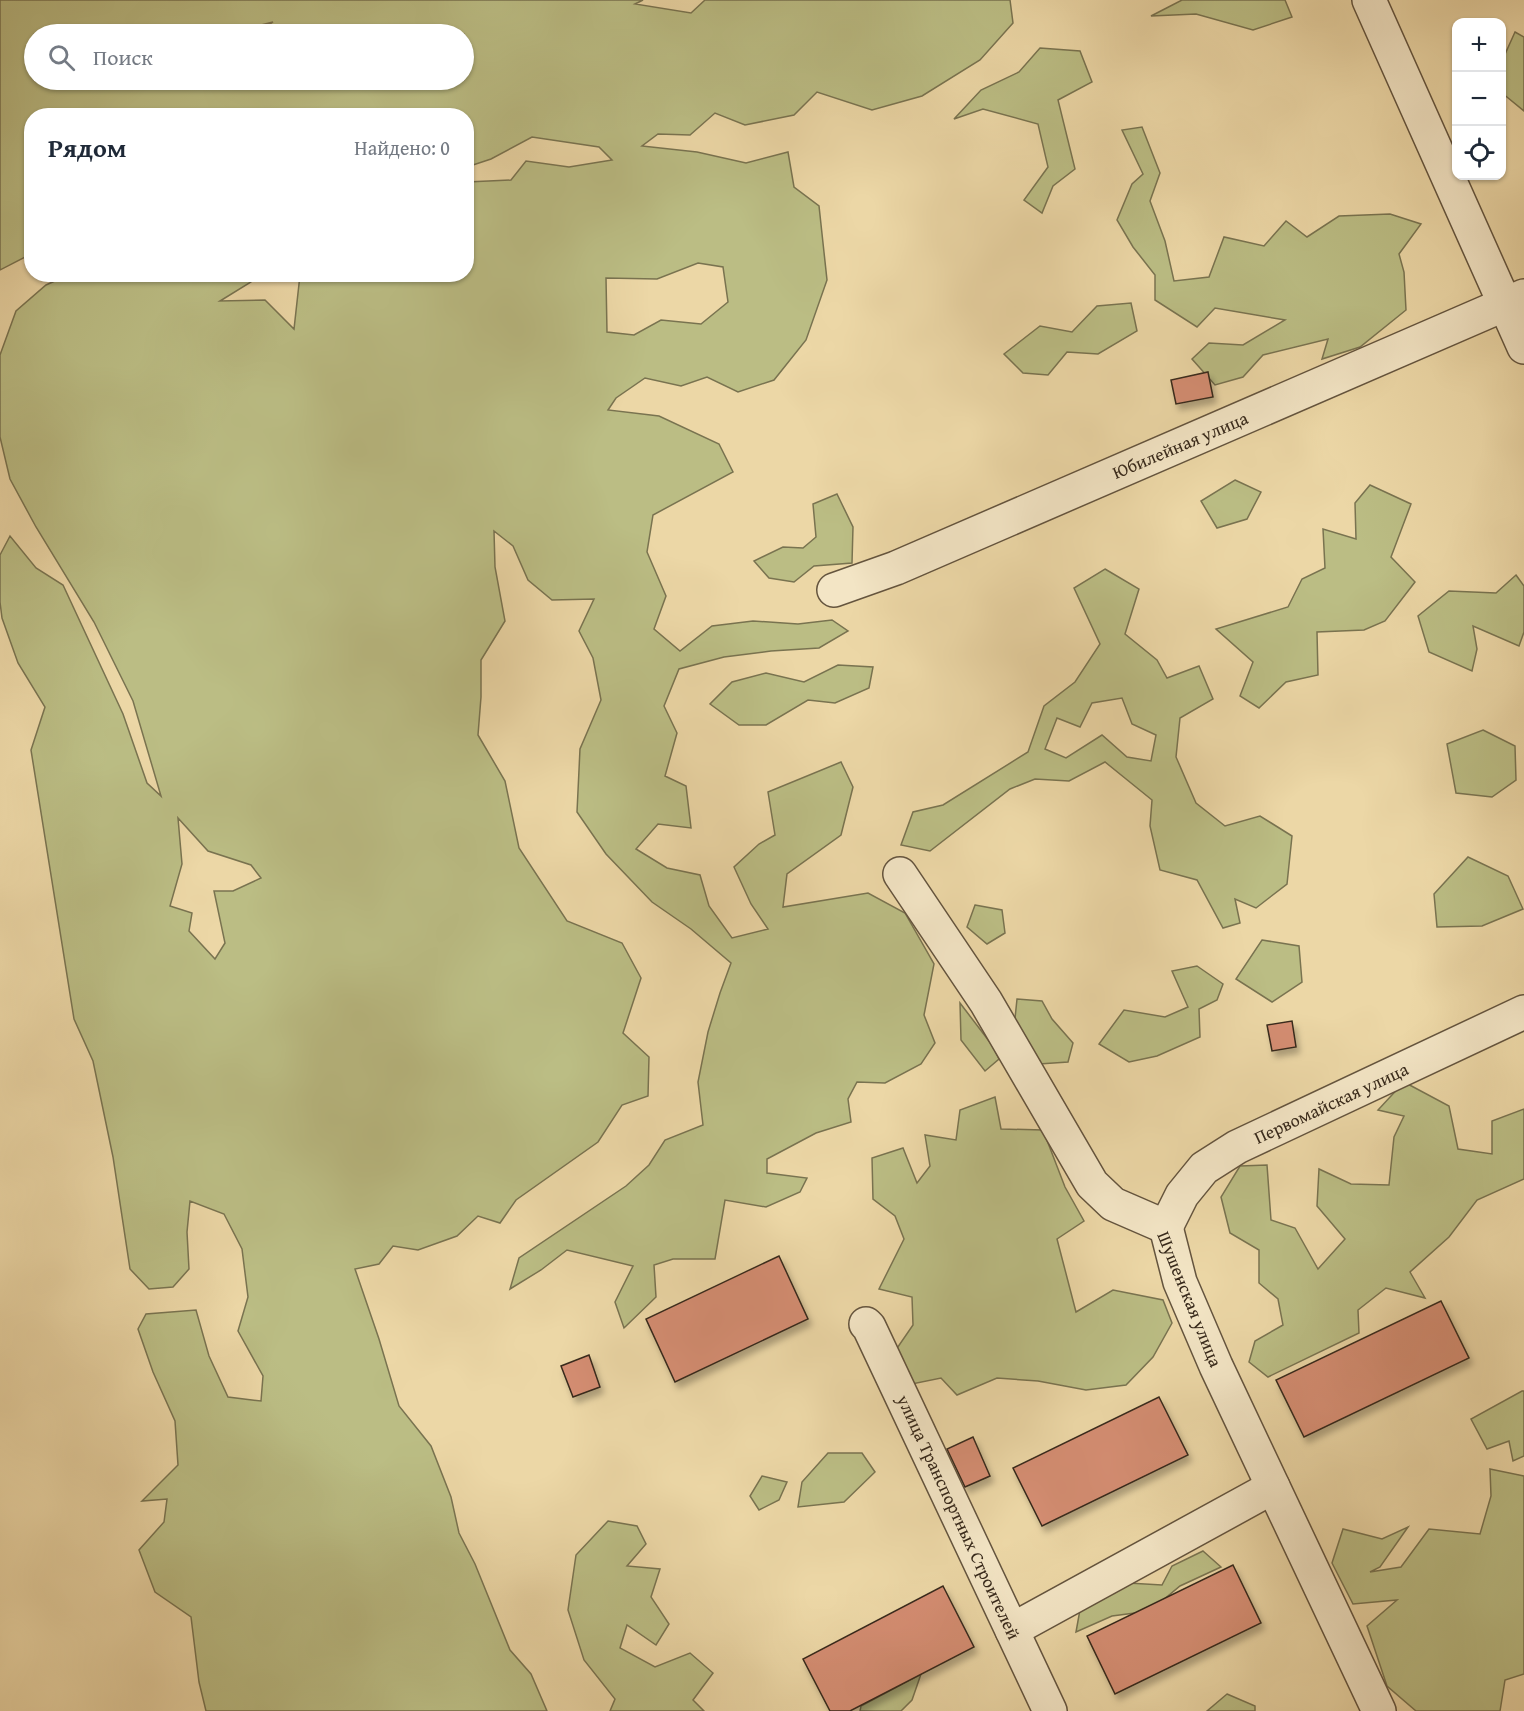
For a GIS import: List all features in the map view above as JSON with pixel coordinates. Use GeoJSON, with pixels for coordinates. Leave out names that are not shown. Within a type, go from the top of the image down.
{"type":"FeatureCollection","features":[{"type":"Feature","properties":{"kind":"street"},"geometry":{"type":"LineString","coordinates":[[1369,0],[1515,300],[1524,347]]}},
{"type":"Feature","properties":{"kind":"street","name":"Юбилейная улица"},"geometry":{"type":"LineString","coordinates":[[834,590],[896,568],[1515,300]]}},
{"type":"Feature","properties":{"kind":"street","name":"Шушенская улица"},"geometry":{"type":"LineString","coordinates":[[900,874],[986,1002],[1092,1184],[1113,1204],[1166,1227],[1180,1282],[1216,1366],[1379,1711]]}},
{"type":"Feature","properties":{"kind":"street","name":"Первомайская улица"},"geometry":{"type":"LineString","coordinates":[[1166,1227],[1182,1195],[1204,1168],[1237,1147],[1524,1011]]}},
{"type":"Feature","properties":{"kind":"street","name":"улица Транспортных Строителей"},"geometry":{"type":"LineString","coordinates":[[866,1324],[1050,1711]]}},
{"type":"Feature","properties":{"kind":"street"},"geometry":{"type":"LineString","coordinates":[[1012,1630],[1273,1487]]}},
{"type":"Feature","properties":{"kind":"green space"},"geometry":{"type":"Polygon","coordinates":[[[0,0],[643,0],[635,4],[691,13],[705,0],[1010,0],[1013,23],[980,60],[922,96],[872,110],[817,92],[794,115],[745,125],[715,113],[690,135],[658,134],[642,146],[697,152],[746,163],[788,152],[794,187],[819,206],[827,280],[806,340],[774,380],[738,392],[707,377],[681,386],[645,378],[616,398],[608,410],[659,416],[719,444],[733,472],[653,515],[647,552],[666,596],[654,629],[680,651],[712,626],[753,621],[798,624],[832,620],[848,631],[819,648],[724,657],[679,669],[664,706],[677,733],[665,776],[686,786],[691,828],[658,824],[636,849],[667,868],[700,875],[709,906],[732,938],[768,929],[751,904],[734,867],[759,844],[775,835],[768,792],[841,762],[853,787],[841,835],[787,874],[783,907],[868,893],[905,913],[934,964],[924,1015],[935,1043],[921,1064],[885,1083],[857,1082],[848,1099],[851,1122],[816,1133],[767,1159],[767,1173],[807,1178],[800,1192],[766,1207],[725,1200],[715,1259],[673,1259],[654,1265],[656,1297],[624,1328],[615,1302],[633,1266],[567,1250],[541,1270],[510,1289],[519,1258],[626,1186],[649,1165],[665,1140],[703,1125],[698,1082],[708,1032],[731,963],[691,929],[652,902],[606,854],[577,812],[580,749],[601,700],[593,658],[579,631],[594,599],[552,600],[528,580],[513,546],[494,531],[495,567],[505,621],[481,660],[478,735],[505,781],[519,848],[567,921],[622,943],[641,978],[623,1033],[649,1057],[648,1096],[622,1105],[598,1142],[516,1200],[500,1223],[478,1216],[457,1236],[418,1250],[393,1246],[379,1264],[355,1269],[399,1406],[431,1446],[451,1497],[459,1533],[475,1564],[510,1650],[531,1674],[547,1711],[206,1711],[199,1682],[191,1617],[155,1592],[139,1550],[164,1522],[167,1499],[142,1501],[178,1465],[175,1421],[153,1372],[138,1329],[146,1314],[196,1310],[209,1356],[228,1397],[261,1401],[263,1376],[238,1331],[248,1297],[242,1249],[224,1214],[190,1201],[187,1232],[189,1269],[173,1287],[149,1289],[130,1269],[113,1157],[93,1061],[74,1019],[31,750],[45,707],[18,663],[2,618],[0,555],[10,536],[36,568],[63,585],[123,714],[147,783],[161,796],[133,701],[94,622],[36,527],[10,479],[0,437],[0,355],[16,311],[53,282],[251,282],[220,301],[265,300],[294,329],[299,282],[474,282],[474,182],[511,180],[526,161],[569,167],[612,160],[599,147],[532,137],[491,159],[474,165],[474,108],[24,108],[24,258],[0,270],[0,0]],[[698,263],[657,279],[606,278],[607,332],[634,335],[661,320],[701,324],[728,302],[723,267],[698,263]],[[178,818],[182,864],[170,906],[192,913],[189,931],[215,959],[225,943],[214,891],[233,891],[261,878],[251,865],[208,851],[178,818]]]}},
{"type":"Feature","properties":{"kind":"green space"},"geometry":{"type":"Polygon","coordinates":[[[1182,0],[1285,0],[1292,17],[1253,30],[1196,14],[1151,16],[1182,0]]]}},
{"type":"Feature","properties":{"kind":"green space"},"geometry":{"type":"Polygon","coordinates":[[[1515,32],[1524,37],[1524,111],[1506,96],[1506,52],[1515,32]]]}},
{"type":"Feature","properties":{"kind":"green space"},"geometry":{"type":"Polygon","coordinates":[[[1040,48],[1080,51],[1092,82],[1058,100],[1075,169],[1053,186],[1042,213],[1024,200],[1048,167],[1038,124],[983,109],[954,119],[981,90],[1019,72],[1040,48]]]}},
{"type":"Feature","properties":{"kind":"green space"},"geometry":{"type":"Polygon","coordinates":[[[1142,127],[1160,173],[1150,201],[1165,241],[1174,281],[1209,277],[1224,237],[1264,246],[1286,221],[1307,237],[1339,216],[1390,214],[1421,224],[1399,254],[1404,272],[1406,310],[1360,347],[1322,359],[1328,339],[1263,355],[1243,377],[1215,385],[1192,359],[1209,343],[1243,345],[1285,320],[1215,308],[1197,327],[1155,300],[1155,275],[1133,247],[1117,220],[1132,184],[1143,174],[1122,130],[1142,127]]]}},
{"type":"Feature","properties":{"kind":"green space"},"geometry":{"type":"Polygon","coordinates":[[[1131,303],[1137,331],[1098,354],[1067,352],[1048,375],[1023,373],[1004,354],[1040,326],[1072,332],[1097,306],[1131,303]]]}},
{"type":"Feature","properties":{"kind":"green space"},"geometry":{"type":"Polygon","coordinates":[[[1235,480],[1261,492],[1247,519],[1217,528],[1201,501],[1235,480]]]}},
{"type":"Feature","properties":{"kind":"green space"},"geometry":{"type":"Polygon","coordinates":[[[1370,485],[1411,504],[1391,557],[1415,582],[1385,621],[1364,630],[1317,632],[1318,675],[1286,682],[1259,708],[1240,696],[1253,662],[1216,629],[1288,607],[1302,579],[1325,568],[1323,529],[1356,539],[1355,503],[1370,485]]]}},
{"type":"Feature","properties":{"kind":"green space"},"geometry":{"type":"Polygon","coordinates":[[[837,494],[853,527],[852,563],[814,566],[794,582],[769,578],[754,561],[783,547],[803,548],[816,537],[813,504],[837,494]]]}},
{"type":"Feature","properties":{"kind":"green space"},"geometry":{"type":"Polygon","coordinates":[[[1105,569],[1139,589],[1125,634],[1157,660],[1167,678],[1199,666],[1213,699],[1180,718],[1176,757],[1196,803],[1225,826],[1260,816],[1292,836],[1287,884],[1256,908],[1235,899],[1240,923],[1223,928],[1197,880],[1160,870],[1150,826],[1152,800],[1105,762],[1069,781],[1035,779],[1010,789],[930,851],[901,845],[913,812],[943,805],[1028,752],[1044,706],[1075,682],[1100,644],[1074,588],[1105,569]],[[1122,698],[1092,703],[1080,727],[1057,718],[1045,749],[1066,758],[1102,735],[1127,757],[1151,761],[1156,735],[1132,724],[1122,698]]]}},
{"type":"Feature","properties":{"kind":"green space"},"geometry":{"type":"Polygon","coordinates":[[[1516,575],[1524,586],[1524,632],[1519,646],[1473,626],[1477,649],[1472,671],[1429,652],[1418,616],[1449,591],[1496,593],[1516,575]]]}},
{"type":"Feature","properties":{"kind":"green space"},"geometry":{"type":"Polygon","coordinates":[[[838,665],[873,667],[869,688],[835,703],[808,700],[766,725],[739,725],[710,704],[732,682],[766,673],[804,682],[838,665]]]}},
{"type":"Feature","properties":{"kind":"green space"},"geometry":{"type":"Polygon","coordinates":[[[1483,730],[1515,746],[1516,780],[1492,797],[1456,793],[1447,744],[1483,730]]]}},
{"type":"Feature","properties":{"kind":"green space"},"geometry":{"type":"Polygon","coordinates":[[[1468,857],[1508,876],[1523,909],[1482,926],[1437,927],[1434,894],[1468,857]]]}},
{"type":"Feature","properties":{"kind":"green space"},"geometry":{"type":"Polygon","coordinates":[[[975,905],[1002,910],[1005,933],[987,944],[967,927],[975,905]]]}},
{"type":"Feature","properties":{"kind":"green space"},"geometry":{"type":"Polygon","coordinates":[[[1262,940],[1299,946],[1302,982],[1272,1002],[1236,979],[1262,940]]]}},
{"type":"Feature","properties":{"kind":"green space"},"geometry":{"type":"Polygon","coordinates":[[[1197,966],[1223,984],[1217,1000],[1199,1009],[1200,1037],[1157,1056],[1129,1062],[1099,1044],[1124,1010],[1165,1017],[1188,1007],[1172,971],[1197,966]]]}},
{"type":"Feature","properties":{"kind":"green space"},"geometry":{"type":"Polygon","coordinates":[[[1017,999],[1042,1001],[1052,1019],[1073,1043],[1068,1062],[1039,1064],[1013,1038],[1017,999]]]}},
{"type":"Feature","properties":{"kind":"green space"},"geometry":{"type":"Polygon","coordinates":[[[960,1003],[992,1045],[999,1059],[985,1071],[961,1040],[960,1003]]]}},
{"type":"Feature","properties":{"kind":"green space"},"geometry":{"type":"Polygon","coordinates":[[[1404,1082],[1449,1106],[1458,1149],[1492,1154],[1492,1121],[1524,1109],[1524,1179],[1477,1200],[1449,1237],[1410,1272],[1425,1298],[1386,1288],[1358,1310],[1359,1333],[1268,1377],[1249,1362],[1255,1341],[1283,1325],[1278,1299],[1259,1283],[1259,1250],[1230,1233],[1221,1197],[1240,1166],[1267,1165],[1271,1220],[1295,1228],[1318,1269],[1345,1239],[1317,1206],[1319,1169],[1351,1184],[1389,1185],[1394,1137],[1404,1116],[1378,1110],[1404,1082]]]}},
{"type":"Feature","properties":{"kind":"green space"},"geometry":{"type":"Polygon","coordinates":[[[995,1097],[1001,1129],[1043,1130],[1065,1187],[1084,1221],[1057,1239],[1076,1312],[1113,1290],[1163,1300],[1172,1323],[1153,1357],[1126,1385],[1086,1390],[1038,1381],[997,1378],[957,1395],[941,1378],[912,1384],[893,1354],[913,1325],[912,1297],[879,1289],[904,1239],[895,1216],[873,1199],[872,1158],[903,1148],[917,1183],[930,1166],[925,1135],[956,1140],[960,1110],[995,1097]]]}},
{"type":"Feature","properties":{"kind":"green space"},"geometry":{"type":"Polygon","coordinates":[[[1524,1391],[1524,1456],[1513,1461],[1509,1441],[1487,1449],[1471,1419],[1524,1391]]]}},
{"type":"Feature","properties":{"kind":"green space"},"geometry":{"type":"Polygon","coordinates":[[[828,1453],[862,1453],[875,1472],[844,1502],[798,1507],[802,1482],[828,1453]]]}},
{"type":"Feature","properties":{"kind":"green space"},"geometry":{"type":"Polygon","coordinates":[[[1490,1469],[1524,1476],[1524,1674],[1505,1680],[1500,1711],[1416,1711],[1387,1686],[1367,1626],[1397,1600],[1353,1604],[1332,1563],[1343,1529],[1382,1539],[1408,1527],[1380,1567],[1370,1572],[1401,1567],[1429,1529],[1480,1534],[1491,1496],[1490,1469]]]}},
{"type":"Feature","properties":{"kind":"green space"},"geometry":{"type":"Polygon","coordinates":[[[762,1476],[787,1482],[779,1500],[759,1510],[750,1496],[762,1476]]]}},
{"type":"Feature","properties":{"kind":"green space"},"geometry":{"type":"Polygon","coordinates":[[[608,1521],[637,1526],[646,1544],[627,1566],[660,1569],[651,1597],[669,1624],[656,1645],[627,1625],[620,1648],[655,1667],[690,1653],[713,1673],[693,1700],[704,1711],[610,1711],[615,1699],[584,1660],[568,1610],[576,1555],[608,1521]]]}},
{"type":"Feature","properties":{"kind":"green space"},"geometry":{"type":"Polygon","coordinates":[[[1203,1551],[1221,1567],[1180,1586],[1150,1611],[1112,1616],[1076,1632],[1081,1604],[1128,1583],[1162,1585],[1172,1566],[1203,1551]]]}},
{"type":"Feature","properties":{"kind":"green space"},"geometry":{"type":"Polygon","coordinates":[[[921,1674],[912,1700],[901,1711],[860,1711],[861,1706],[921,1674]]]}},
{"type":"Feature","properties":{"kind":"green space"},"geometry":{"type":"Polygon","coordinates":[[[1227,1694],[1255,1706],[1255,1711],[1207,1711],[1227,1694]]]}},
{"type":"Feature","properties":{"kind":"building"},"geometry":{"type":"Polygon","coordinates":[[[1208,372],[1213,397],[1176,404],[1171,380],[1208,372]]]}},
{"type":"Feature","properties":{"kind":"building"},"geometry":{"type":"Polygon","coordinates":[[[1292,1021],[1296,1047],[1272,1051],[1267,1025],[1292,1021]]]}},
{"type":"Feature","properties":{"kind":"building"},"geometry":{"type":"Polygon","coordinates":[[[779,1256],[808,1319],[675,1382],[646,1319],[779,1256]]]}},
{"type":"Feature","properties":{"kind":"building"},"geometry":{"type":"Polygon","coordinates":[[[1441,1301],[1469,1358],[1304,1437],[1276,1380],[1441,1301]]]}},
{"type":"Feature","properties":{"kind":"building"},"geometry":{"type":"Polygon","coordinates":[[[589,1355],[600,1387],[573,1397],[561,1366],[589,1355]]]}},
{"type":"Feature","properties":{"kind":"building"},"geometry":{"type":"Polygon","coordinates":[[[1159,1397],[1188,1455],[1042,1526],[1013,1468],[1159,1397]]]}},
{"type":"Feature","properties":{"kind":"building"},"geometry":{"type":"Polygon","coordinates":[[[973,1437],[990,1476],[965,1487],[947,1449],[973,1437]]]}},
{"type":"Feature","properties":{"kind":"building"},"geometry":{"type":"Polygon","coordinates":[[[1233,1565],[1261,1623],[1115,1694],[1087,1636],[1233,1565]]]}},
{"type":"Feature","properties":{"kind":"building"},"geometry":{"type":"Polygon","coordinates":[[[943,1586],[974,1647],[850,1711],[830,1711],[803,1659],[943,1586]]]}}]}
